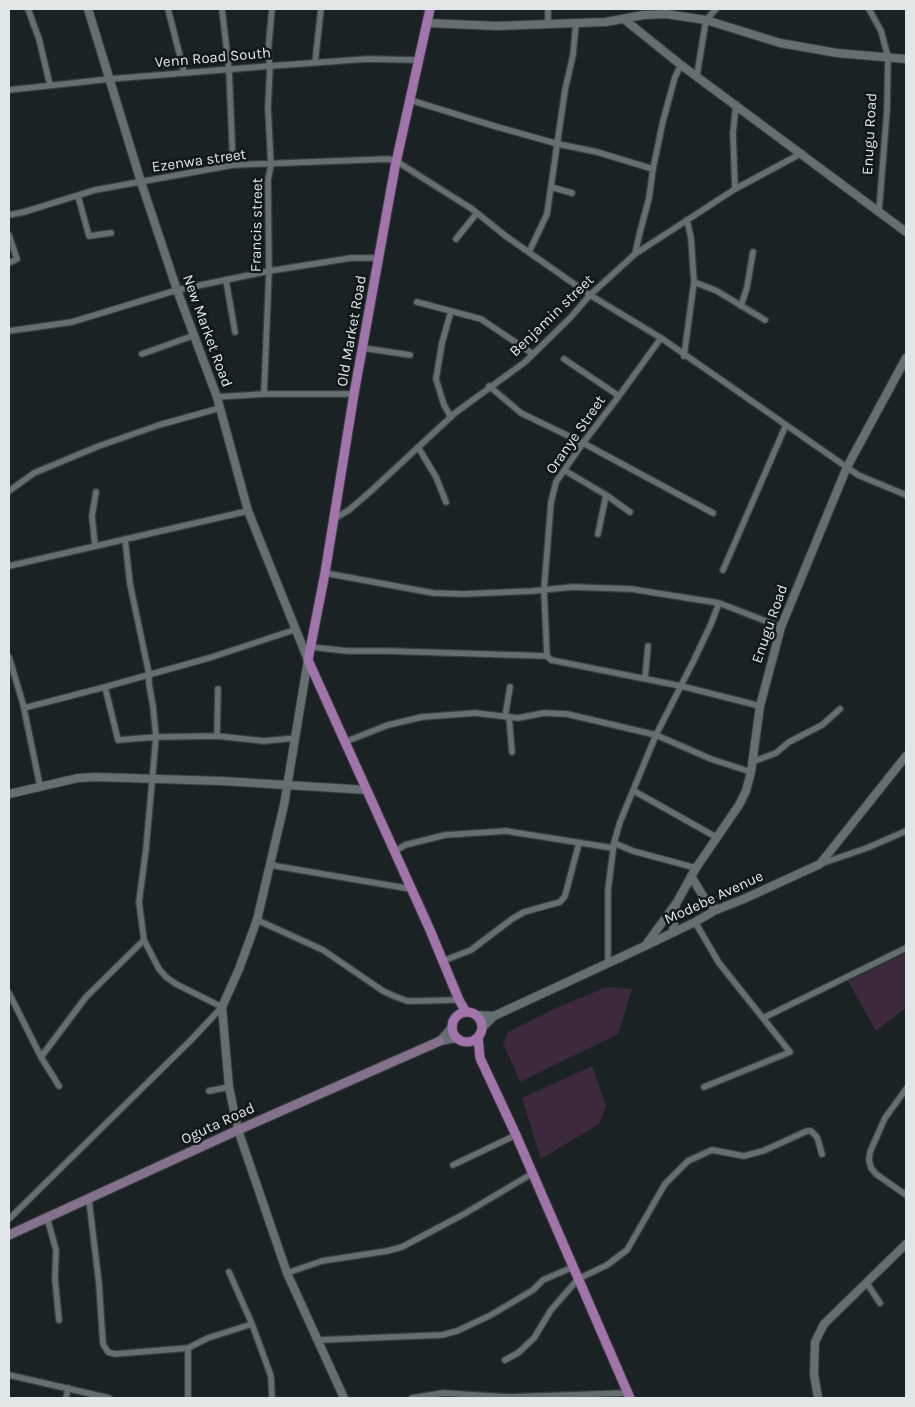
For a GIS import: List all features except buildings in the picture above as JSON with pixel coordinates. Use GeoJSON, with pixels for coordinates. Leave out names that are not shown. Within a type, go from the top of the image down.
{"type":"FeatureCollection","features":[{"type":"Feature","properties":{"kind":"main road","name":"Old Market Road"},"geometry":{"type":"LineString","coordinates":[[308,660],[325,573],[354,394],[396,161],[430,9]]}},
{"type":"Feature","properties":{"kind":"main road"},"geometry":{"type":"LineString","coordinates":[[308,660],[431,930],[461,1006],[466,1012],[476,1015],[481,1021],[480,1058]]}},
{"type":"Feature","properties":{"kind":"main road"},"geometry":{"type":"LineString","coordinates":[[454,987],[455,1034],[480,1058],[533,1173],[628,1395]]}},
{"type":"Feature","properties":{"kind":"main road"},"geometry":{"type":"LineString","coordinates":[[454,1022],[466,1012]]}},
{"type":"Feature","properties":{"kind":"main road"},"geometry":{"type":"LineString","coordinates":[[462,1040],[475,1040],[480,1033]]}},
{"type":"Feature","properties":{"kind":"main road","name":"Oguta Road"},"geometry":{"type":"LineString","coordinates":[[9,1235],[89,1200],[238,1130],[440,1041]]}},
{"type":"Feature","properties":{"kind":"street"},"geometry":{"type":"LineString","coordinates":[[28,9],[50,85]]}},
{"type":"Feature","properties":{"kind":"street","name":"New Market Road"},"geometry":{"type":"LineString","coordinates":[[88,9],[141,182],[177,290],[217,397],[248,511],[294,630],[308,660]]}},
{"type":"Feature","properties":{"kind":"street"},"geometry":{"type":"LineString","coordinates":[[168,9],[184,72]]}},
{"type":"Feature","properties":{"kind":"street"},"geometry":{"type":"LineString","coordinates":[[222,9],[229,69],[233,165]]}},
{"type":"Feature","properties":{"kind":"street","name":"Francis street"},"geometry":{"type":"LineString","coordinates":[[264,394],[269,271],[268,195],[271,165],[268,108],[270,66],[268,52],[272,9]]}},
{"type":"Feature","properties":{"kind":"street"},"geometry":{"type":"LineString","coordinates":[[314,63],[321,9]]}},
{"type":"Feature","properties":{"kind":"street"},"geometry":{"type":"LineString","coordinates":[[548,9],[548,24]]}},
{"type":"Feature","properties":{"kind":"street"},"geometry":{"type":"LineString","coordinates":[[697,75],[706,20],[716,9]]}},
{"type":"Feature","properties":{"kind":"street","name":"Enugu Road"},"geometry":{"type":"LineString","coordinates":[[869,9],[881,31],[888,58],[879,211]]}},
{"type":"Feature","properties":{"kind":"street"},"geometry":{"type":"LineString","coordinates":[[427,23],[497,26],[625,20],[643,15],[666,14],[706,20],[780,43],[836,53],[906,59]]}},
{"type":"Feature","properties":{"kind":"street"},"geometry":{"type":"LineString","coordinates":[[625,20],[719,94],[736,104],[906,232]]}},
{"type":"Feature","properties":{"kind":"street"},"geometry":{"type":"LineString","coordinates":[[529,252],[547,214],[565,90],[573,55],[576,23]]}},
{"type":"Feature","properties":{"kind":"street","name":"Venn Road South"},"geometry":{"type":"LineString","coordinates":[[9,90],[184,72],[366,60],[419,60]]}},
{"type":"Feature","properties":{"kind":"street"},"geometry":{"type":"LineString","coordinates":[[635,254],[649,198],[662,121],[675,77],[681,65]]}},
{"type":"Feature","properties":{"kind":"street"},"geometry":{"type":"LineString","coordinates":[[410,100],[452,114],[558,144],[597,152],[653,169]]}},
{"type":"Feature","properties":{"kind":"street"},"geometry":{"type":"LineString","coordinates":[[735,189],[733,133],[736,104]]}},
{"type":"Feature","properties":{"kind":"street","name":"Benjamin street"},"geometry":{"type":"LineString","coordinates":[[334,519],[349,510],[371,491],[451,417],[489,386],[525,362],[570,318],[590,295],[635,254],[735,189],[802,153]]}},
{"type":"Feature","properties":{"kind":"street","name":"Ezenwa street"},"geometry":{"type":"LineString","coordinates":[[9,215],[95,190],[233,165],[388,159],[396,161]]}},
{"type":"Feature","properties":{"kind":"street"},"geometry":{"type":"LineString","coordinates":[[396,161],[477,213],[590,295],[661,338],[684,356],[858,475],[906,495]]}},
{"type":"Feature","properties":{"kind":"street"},"geometry":{"type":"LineString","coordinates":[[551,187],[572,193]]}},
{"type":"Feature","properties":{"kind":"street"},"geometry":{"type":"LineString","coordinates":[[78,196],[89,236],[111,233]]}},
{"type":"Feature","properties":{"kind":"street"},"geometry":{"type":"LineString","coordinates":[[456,239],[477,213]]}},
{"type":"Feature","properties":{"kind":"street"},"geometry":{"type":"LineString","coordinates":[[684,356],[694,282],[688,220]]}},
{"type":"Feature","properties":{"kind":"street"},"geometry":{"type":"LineString","coordinates":[[9,234],[17,259],[9,263]]}},
{"type":"Feature","properties":{"kind":"street"},"geometry":{"type":"LineString","coordinates":[[741,306],[748,287],[753,252]]}},
{"type":"Feature","properties":{"kind":"street"},"geometry":{"type":"LineString","coordinates":[[9,331],[72,322],[177,290],[269,271],[351,258],[379,258]]}},
{"type":"Feature","properties":{"kind":"street"},"geometry":{"type":"LineString","coordinates":[[226,280],[235,332]]}},
{"type":"Feature","properties":{"kind":"street"},"geometry":{"type":"LineString","coordinates":[[694,282],[717,291],[765,320]]}},
{"type":"Feature","properties":{"kind":"street"},"geometry":{"type":"LineString","coordinates":[[416,302],[481,319],[532,354]]}},
{"type":"Feature","properties":{"kind":"street"},"geometry":{"type":"LineString","coordinates":[[451,311],[442,343],[436,379],[444,404],[451,417]]}},
{"type":"Feature","properties":{"kind":"street"},"geometry":{"type":"LineString","coordinates":[[142,354],[195,335]]}},
{"type":"Feature","properties":{"kind":"street","name":"Oranye Street"},"geometry":{"type":"LineString","coordinates":[[547,656],[544,590],[551,502],[556,482],[661,338]]}},
{"type":"Feature","properties":{"kind":"street"},"geometry":{"type":"LineString","coordinates":[[363,348],[410,355]]}},
{"type":"Feature","properties":{"kind":"street","name":"Enugu Road"},"geometry":{"type":"LineString","coordinates":[[677,902],[691,876],[739,805],[746,791],[751,772],[760,706],[781,627],[847,467],[906,358]]}},
{"type":"Feature","properties":{"kind":"street"},"geometry":{"type":"LineString","coordinates":[[564,359],[620,396]]}},
{"type":"Feature","properties":{"kind":"street"},"geometry":{"type":"LineString","coordinates":[[489,386],[521,413],[583,443],[713,513]]}},
{"type":"Feature","properties":{"kind":"street"},"geometry":{"type":"LineString","coordinates":[[217,397],[264,394],[354,394]]}},
{"type":"Feature","properties":{"kind":"street"},"geometry":{"type":"LineString","coordinates":[[9,492],[34,473],[99,446],[159,425],[220,408]]}},
{"type":"Feature","properties":{"kind":"street"},"geometry":{"type":"LineString","coordinates":[[723,570],[786,425]]}},
{"type":"Feature","properties":{"kind":"street"},"geometry":{"type":"LineString","coordinates":[[418,447],[436,477],[446,502]]}},
{"type":"Feature","properties":{"kind":"street"},"geometry":{"type":"LineString","coordinates":[[564,470],[630,512]]}},
{"type":"Feature","properties":{"kind":"street"},"geometry":{"type":"LineString","coordinates":[[95,546],[92,516],[96,492]]}},
{"type":"Feature","properties":{"kind":"street"},"geometry":{"type":"LineString","coordinates":[[598,534],[606,495]]}},
{"type":"Feature","properties":{"kind":"street"},"geometry":{"type":"LineString","coordinates":[[9,566],[248,511]]}},
{"type":"Feature","properties":{"kind":"street"},"geometry":{"type":"LineString","coordinates":[[125,539],[130,584],[149,674],[148,684],[153,706],[156,736],[146,849],[139,902],[144,940],[166,977],[222,1007]]}},
{"type":"Feature","properties":{"kind":"street"},"geometry":{"type":"LineString","coordinates":[[325,573],[434,593],[464,594],[544,590],[573,586],[631,589],[719,603],[781,627]]}},
{"type":"Feature","properties":{"kind":"street"},"geometry":{"type":"LineString","coordinates":[[608,963],[608,890],[613,846],[620,822],[656,735],[711,624],[719,603]]}},
{"type":"Feature","properties":{"kind":"street"},"geometry":{"type":"LineString","coordinates":[[24,708],[209,658],[294,630]]}},
{"type":"Feature","properties":{"kind":"street"},"geometry":{"type":"LineString","coordinates":[[645,679],[648,646]]}},
{"type":"Feature","properties":{"kind":"street"},"geometry":{"type":"LineString","coordinates":[[311,647],[347,652],[388,651],[547,656],[551,660],[681,686],[760,706]]}},
{"type":"Feature","properties":{"kind":"street"},"geometry":{"type":"LineString","coordinates":[[9,657],[24,708],[40,786]]}},
{"type":"Feature","properties":{"kind":"street"},"geometry":{"type":"LineString","coordinates":[[9,1219],[192,1040],[222,1007],[239,969],[257,920],[288,785],[308,660]]}},
{"type":"Feature","properties":{"kind":"street"},"geometry":{"type":"LineString","coordinates":[[105,687],[118,740],[156,736],[217,736],[264,741],[296,738]]}},
{"type":"Feature","properties":{"kind":"street"},"geometry":{"type":"LineString","coordinates":[[510,687],[507,717],[512,752]]}},
{"type":"Feature","properties":{"kind":"street"},"geometry":{"type":"LineString","coordinates":[[217,736],[218,689]]}},
{"type":"Feature","properties":{"kind":"street"},"geometry":{"type":"LineString","coordinates":[[752,762],[776,753],[790,742],[822,725],[840,709]]}},
{"type":"Feature","properties":{"kind":"street"},"geometry":{"type":"LineString","coordinates":[[345,742],[388,725],[422,717],[476,713],[518,718],[544,713],[567,714],[656,735],[712,759],[751,772]]}},
{"type":"Feature","properties":{"kind":"street","name":"Modebe Avenue"},"geometry":{"type":"LineString","coordinates":[[494,1016],[645,946],[716,910],[820,864],[906,756]]}},
{"type":"Feature","properties":{"kind":"street"},"geometry":{"type":"LineString","coordinates":[[9,794],[78,778],[95,777],[367,790]]}},
{"type":"Feature","properties":{"kind":"street"},"geometry":{"type":"LineString","coordinates":[[634,791],[716,837]]}},
{"type":"Feature","properties":{"kind":"street"},"geometry":{"type":"LineString","coordinates":[[394,852],[405,845],[445,834],[493,831],[528,833],[579,843],[613,846],[696,868]]}},
{"type":"Feature","properties":{"kind":"street"},"geometry":{"type":"LineString","coordinates":[[820,864],[867,848],[906,831]]}},
{"type":"Feature","properties":{"kind":"street"},"geometry":{"type":"LineString","coordinates":[[443,961],[471,950],[524,912],[560,902],[565,896],[579,843]]}},
{"type":"Feature","properties":{"kind":"street"},"geometry":{"type":"LineString","coordinates":[[270,865],[411,889]]}},
{"type":"Feature","properties":{"kind":"street"},"geometry":{"type":"LineString","coordinates":[[691,876],[703,896],[716,910]]}},
{"type":"Feature","properties":{"kind":"street"},"geometry":{"type":"LineString","coordinates":[[673,932],[677,902]]}},
{"type":"Feature","properties":{"kind":"street"},"geometry":{"type":"LineString","coordinates":[[645,946],[677,902]]}},
{"type":"Feature","properties":{"kind":"street"},"geometry":{"type":"LineString","coordinates":[[257,920],[323,950],[383,991],[407,1001],[454,1000]]}},
{"type":"Feature","properties":{"kind":"street"},"geometry":{"type":"LineString","coordinates":[[695,922],[719,963],[790,1052],[704,1087]]}},
{"type":"Feature","properties":{"kind":"street"},"geometry":{"type":"LineString","coordinates":[[42,1057],[86,997],[144,940]]}},
{"type":"Feature","properties":{"kind":"street"},"geometry":{"type":"LineString","coordinates":[[763,1018],[906,948]]}},
{"type":"Feature","properties":{"kind":"street"},"geometry":{"type":"LineString","coordinates":[[9,993],[59,1086]]}},
{"type":"Feature","properties":{"kind":"street"},"geometry":{"type":"LineString","coordinates":[[222,1007],[229,1087],[238,1130],[287,1272],[344,1398]]}},
{"type":"Feature","properties":{"kind":"street"},"geometry":{"type":"LineString","coordinates":[[476,1015],[494,1016]]}},
{"type":"Feature","properties":{"kind":"street"},"geometry":{"type":"LineString","coordinates":[[480,1033],[494,1016]]}},
{"type":"Feature","properties":{"kind":"street"},"geometry":{"type":"LineString","coordinates":[[440,1041],[454,1022]]}},
{"type":"Feature","properties":{"kind":"street"},"geometry":{"type":"LineString","coordinates":[[440,1041],[462,1040]]}},
{"type":"Feature","properties":{"kind":"street"},"geometry":{"type":"LineString","coordinates":[[209,1091],[229,1087]]}},
{"type":"Feature","properties":{"kind":"street"},"geometry":{"type":"LineString","coordinates":[[906,1089],[885,1118],[870,1152],[869,1160],[871,1168],[876,1174],[906,1195]]}},
{"type":"Feature","properties":{"kind":"street"},"geometry":{"type":"LineString","coordinates":[[504,1360],[518,1353],[534,1338],[551,1310],[578,1279],[607,1266],[627,1250],[665,1184],[688,1161],[712,1150],[744,1156],[763,1151],[807,1131],[811,1131],[818,1136],[822,1154]]}},
{"type":"Feature","properties":{"kind":"street"},"geometry":{"type":"LineString","coordinates":[[453,1165],[516,1135]]}},
{"type":"Feature","properties":{"kind":"street"},"geometry":{"type":"LineString","coordinates":[[287,1272],[322,1260],[387,1251],[402,1247],[464,1214],[533,1173]]}},
{"type":"Feature","properties":{"kind":"street"},"geometry":{"type":"LineString","coordinates":[[89,1200],[99,1284],[103,1344],[108,1352],[114,1354],[188,1348],[208,1338],[252,1324]]}},
{"type":"Feature","properties":{"kind":"street"},"geometry":{"type":"LineString","coordinates":[[47,1217],[56,1250],[56,1288],[59,1320]]}},
{"type":"Feature","properties":{"kind":"street"},"geometry":{"type":"LineString","coordinates":[[818,1398],[814,1374],[815,1342],[824,1324],[906,1244]]}},
{"type":"Feature","properties":{"kind":"street"},"geometry":{"type":"LineString","coordinates":[[318,1340],[442,1335],[457,1331],[491,1315],[533,1290],[543,1280],[573,1267]]}},
{"type":"Feature","properties":{"kind":"street"},"geometry":{"type":"LineString","coordinates":[[229,1272],[252,1324],[271,1376],[272,1398]]}},
{"type":"Feature","properties":{"kind":"street"},"geometry":{"type":"LineString","coordinates":[[866,1282],[880,1303]]}},
{"type":"Feature","properties":{"kind":"street"},"geometry":{"type":"LineString","coordinates":[[188,1348],[188,1398]]}},
{"type":"Feature","properties":{"kind":"street"},"geometry":{"type":"LineString","coordinates":[[9,1375],[109,1398]]}},
{"type":"Feature","properties":{"kind":"street"},"geometry":{"type":"LineString","coordinates":[[66,1398],[68,1388]]}},
{"type":"Feature","properties":{"kind":"street"},"geometry":{"type":"LineString","coordinates":[[412,1398],[443,1393],[509,1397],[628,1395]]}},
{"type":"Feature","properties":{"kind":"shaded area"},"geometry":{"type":"Polygon","coordinates":[[[906,953],[906,1008],[876,1031],[848,981],[906,953]]]}},
{"type":"Feature","properties":{"kind":"shaded area"},"geometry":{"type":"Polygon","coordinates":[[[607,987],[632,989],[618,1034],[520,1082],[503,1043],[508,1032],[556,1008],[607,987]]]}},
{"type":"Feature","properties":{"kind":"shaded area"},"geometry":{"type":"Polygon","coordinates":[[[592,1066],[606,1106],[599,1124],[541,1159],[522,1098],[592,1066]]]}}]}
